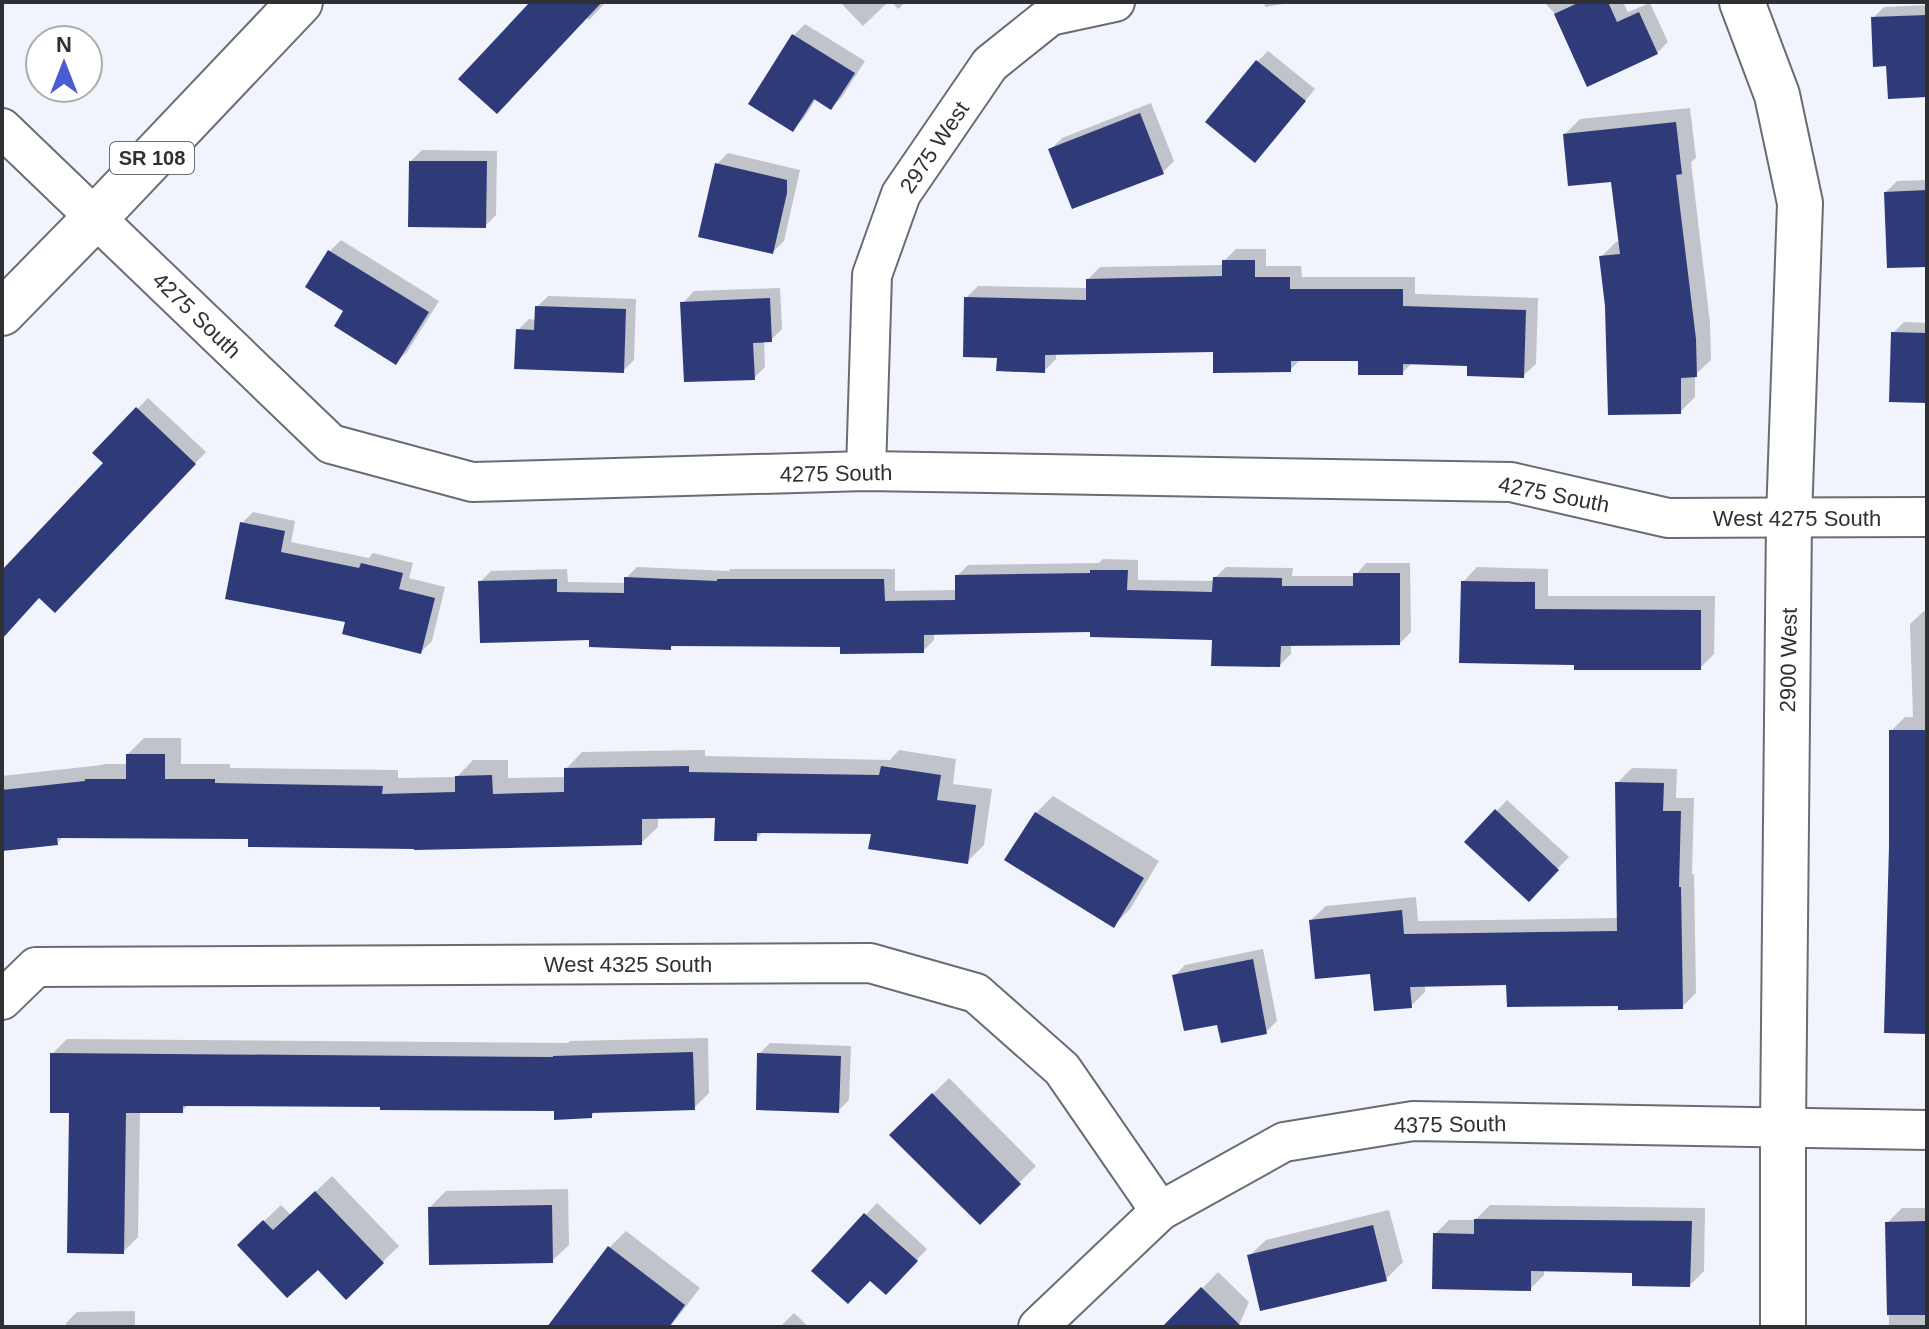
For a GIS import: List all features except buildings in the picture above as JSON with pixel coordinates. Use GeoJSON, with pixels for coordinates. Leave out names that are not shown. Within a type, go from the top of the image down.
{"type":"FeatureCollection","features":[{"type":"Feature","properties":{"kind":"street","name":"SR 108"},"geometry":{"type":"LineString","coordinates":[[2,313],[300,2]]}},
{"type":"Feature","properties":{"kind":"street","name":"2975 West"},"geometry":{"type":"LineString","coordinates":[[866,471],[872,275],[901,194],[990,64],[1050,16],[1115,2]]}},
{"type":"Feature","properties":{"kind":"street","name":"2900 West"},"geometry":{"type":"LineString","coordinates":[[1742,2],[1777,95],[1800,203],[1789,518],[1783,1327]]}},
{"type":"Feature","properties":{"kind":"street","name":"4275 South"},"geometry":{"type":"LineString","coordinates":[[2,128],[331,444],[472,482],[866,471],[1511,482],[1668,518]]}},
{"type":"Feature","properties":{"kind":"street","name":"West 4275 South"},"geometry":{"type":"LineString","coordinates":[[1668,518],[1927,517]]}},
{"type":"Feature","properties":{"kind":"street","name":"West 4325 South"},"geometry":{"type":"LineString","coordinates":[[2,1000],[36,967],[870,963],[976,993],[1062,1069],[1160,1211]]}},
{"type":"Feature","properties":{"kind":"street","name":"4375 South"},"geometry":{"type":"LineString","coordinates":[[1038,1327],[1160,1211],[1284,1142],[1413,1121],[1927,1130]]}}]}
